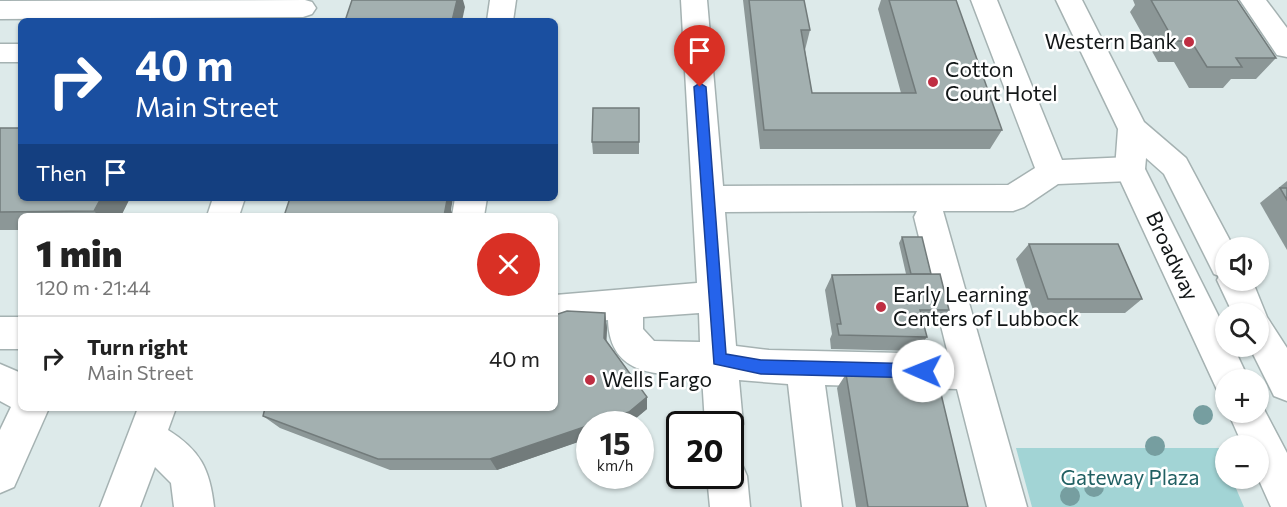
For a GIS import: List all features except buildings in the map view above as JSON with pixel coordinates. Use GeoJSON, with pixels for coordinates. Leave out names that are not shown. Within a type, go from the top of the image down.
{"type":"FeatureCollection","features":[{"type":"Feature","properties":{"kind":"main road"},"geometry":{"type":"LineString","coordinates":[[501,18],[504,0]]}},
{"type":"Feature","properties":{"kind":"main road"},"geometry":{"type":"LineString","coordinates":[[694,0],[723,411]]}},
{"type":"Feature","properties":{"kind":"main road"},"geometry":{"type":"LineString","coordinates":[[984,0],[1052,172]]}},
{"type":"Feature","properties":{"kind":"main road","name":"Broadway"},"geometry":{"type":"LineString","coordinates":[[1069,0],[1133,129],[1175,166],[1215,243]]}},
{"type":"Feature","properties":{"kind":"main road"},"geometry":{"type":"LineString","coordinates":[[1253,0],[1287,48]]}},
{"type":"Feature","properties":{"kind":"main road"},"geometry":{"type":"LineString","coordinates":[[0,10],[302,10]]}},
{"type":"Feature","properties":{"kind":"main road"},"geometry":{"type":"LineString","coordinates":[[0,53],[18,53]]}},
{"type":"Feature","properties":{"kind":"main road","name":"Broadway"},"geometry":{"type":"LineString","coordinates":[[1133,129],[1130,169],[1226,369]]}},
{"type":"Feature","properties":{"kind":"main road"},"geometry":{"type":"LineString","coordinates":[[708,199],[1013,198],[1052,172],[1130,169]]}},
{"type":"Feature","properties":{"kind":"main road"},"geometry":{"type":"LineString","coordinates":[[930,217],[1007,507]]}},
{"type":"Feature","properties":{"kind":"main road"},"geometry":{"type":"LineString","coordinates":[[558,310],[715,297]]}},
{"type":"Feature","properties":{"kind":"main road"},"geometry":{"type":"LineString","coordinates":[[632,302],[625,312],[626,332],[636,349],[649,357],[719,360],[749,366],[970,372]]}},
{"type":"Feature","properties":{"kind":"main road"},"geometry":{"type":"LineString","coordinates":[[0,333],[18,333]]}},
{"type":"Feature","properties":{"kind":"main road"},"geometry":{"type":"LineString","coordinates":[[1269,350],[1287,384]]}},
{"type":"Feature","properties":{"kind":"main road"},"geometry":{"type":"LineString","coordinates":[[804,368],[822,507]]}},
{"type":"Feature","properties":{"kind":"main road"},"geometry":{"type":"LineString","coordinates":[[0,381],[18,391]]}},
{"type":"Feature","properties":{"kind":"main road"},"geometry":{"type":"LineString","coordinates":[[0,473],[29,411]]}},
{"type":"Feature","properties":{"kind":"main road"},"geometry":{"type":"LineString","coordinates":[[120,507],[151,423]]}},
{"type":"Feature","properties":{"kind":"main road"},"geometry":{"type":"LineString","coordinates":[[151,423],[184,464],[194,490],[194,507]]}},
{"type":"Feature","properties":{"kind":"main road"},"geometry":{"type":"LineString","coordinates":[[1252,423],[1287,496]]}},
{"type":"Feature","properties":{"kind":"main road"},"geometry":{"type":"LineString","coordinates":[[728,489],[730,507]]}},
{"type":"Feature","properties":{"kind":"green space","name":"Gateway Plaza"},"geometry":{"type":"Polygon","coordinates":[[[1016,448],[1215,448],[1215,489],[1236,489],[1244,507],[1032,507],[1016,448]]]}},
{"type":"Feature","properties":{"kind":"place","name":"Western Bank"},"geometry":{"type":"Point","coordinates":[1189,42]}},
{"type":"Feature","properties":{"kind":"place","name":"Cotton Court Hotel"},"geometry":{"type":"Point","coordinates":[933,82]}},
{"type":"Feature","properties":{"kind":"place","name":"Early Learning Centers of Lubbock"},"geometry":{"type":"Point","coordinates":[881,307]}},
{"type":"Feature","properties":{"kind":"place","name":"Wells Fargo"},"geometry":{"type":"Point","coordinates":[590,380]}},
{"type":"Feature","properties":{"kind":"route"},"geometry":{"type":"LineString","coordinates":[[700,87],[719,360],[761,367],[923,371]]}}]}
